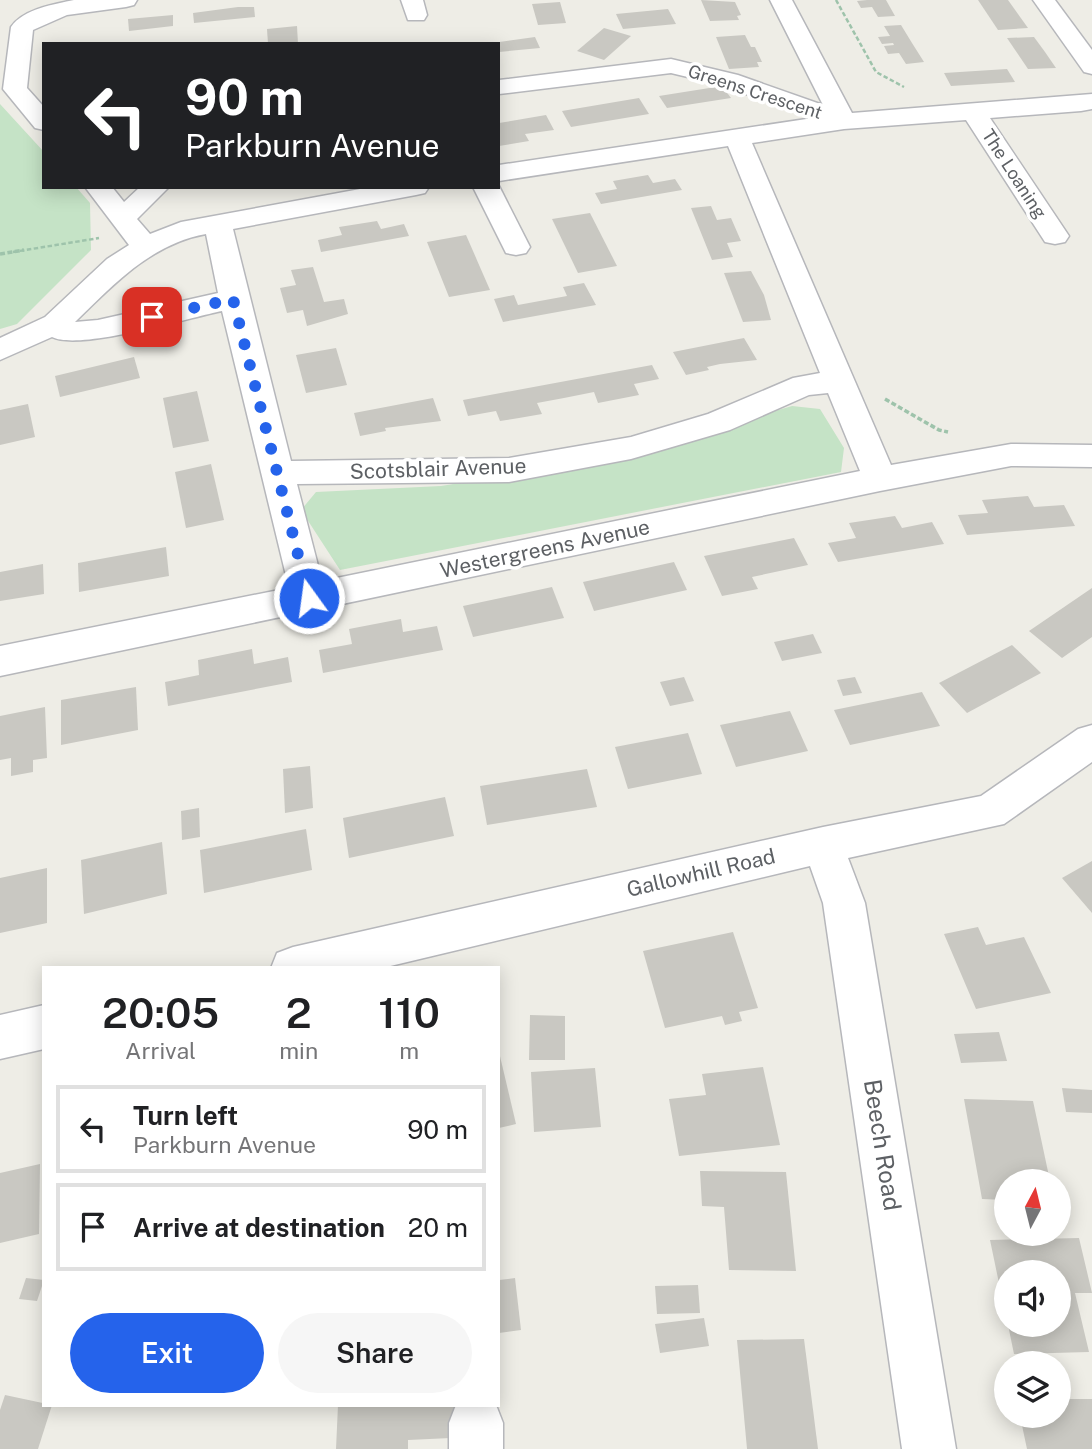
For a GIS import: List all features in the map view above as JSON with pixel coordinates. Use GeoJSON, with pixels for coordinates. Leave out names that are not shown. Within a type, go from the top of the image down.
{"type":"FeatureCollection","features":[{"type":"Feature","properties":{"kind":"street"},"geometry":{"type":"LineString","coordinates":[[42,121],[15,89],[17,18],[43,14],[67,6],[126,0]]}},
{"type":"Feature","properties":{"kind":"street"},"geometry":{"type":"LineString","coordinates":[[500,173],[844,121],[781,0]]}},
{"type":"Feature","properties":{"kind":"street"},"geometry":{"type":"LineString","coordinates":[[1044,0],[1092,67]]}},
{"type":"Feature","properties":{"kind":"street","name":"Greens Crescent"},"geometry":{"type":"LineString","coordinates":[[500,87],[671,66],[729,80],[844,121]]}},
{"type":"Feature","properties":{"kind":"street","name":"The Loaning"},"geometry":{"type":"LineString","coordinates":[[844,121],[1081,104],[1092,101]]}},
{"type":"Feature","properties":{"kind":"street","name":"The Loaning"},"geometry":{"type":"LineString","coordinates":[[962,112],[1055,236]]}},
{"type":"Feature","properties":{"kind":"street"},"geometry":{"type":"LineString","coordinates":[[737,138],[880,479]]}},
{"type":"Feature","properties":{"kind":"street"},"geometry":{"type":"LineString","coordinates":[[100,189],[134,232]]}},
{"type":"Feature","properties":{"kind":"street"},"geometry":{"type":"LineString","coordinates":[[0,350],[55,324],[117,265],[155,189]]}},
{"type":"Feature","properties":{"kind":"street"},"geometry":{"type":"LineString","coordinates":[[134,232],[181,230],[405,189]]}},
{"type":"Feature","properties":{"kind":"street"},"geometry":{"type":"LineString","coordinates":[[487,189],[516,247]]}},
{"type":"Feature","properties":{"kind":"street"},"geometry":{"type":"LineString","coordinates":[[218,223],[233,299],[309,598]]}},
{"type":"Feature","properties":{"kind":"street"},"geometry":{"type":"LineString","coordinates":[[55,324],[64,332],[98,329],[233,299]]}},
{"type":"Feature","properties":{"kind":"street","name":"Scotsblair Avenue"},"geometry":{"type":"LineString","coordinates":[[277,473],[509,470],[631,448],[719,422],[804,385],[838,382]]}},
{"type":"Feature","properties":{"kind":"street","name":"Westergreens Avenue"},"geometry":{"type":"LineString","coordinates":[[0,662],[880,479],[1011,455],[1092,456]]}},
{"type":"Feature","properties":{"kind":"street","name":"Gallowhill Road"},"geometry":{"type":"LineString","coordinates":[[309,966],[369,959],[823,845],[990,812],[1092,741]]}},
{"type":"Feature","properties":{"kind":"street","name":"Beech Road"},"geometry":{"type":"LineString","coordinates":[[823,845],[844,903],[929,1449]]}},
{"type":"Feature","properties":{"kind":"street"},"geometry":{"type":"LineString","coordinates":[[0,1037],[42,1027]]}},
{"type":"Feature","properties":{"kind":"path"},"geometry":{"type":"LineString","coordinates":[[835,0],[876,72],[962,112]]}},
{"type":"Feature","properties":{"kind":"path"},"geometry":{"type":"LineString","coordinates":[[0,254],[134,232]]}},
{"type":"Feature","properties":{"kind":"path"},"geometry":{"type":"LineString","coordinates":[[838,382],[864,385],[939,430],[986,442],[1011,455]]}},
{"type":"Feature","properties":{"kind":"green space"},"geometry":{"type":"Polygon","coordinates":[[[0,104],[42,150],[42,189],[78,189],[90,203],[91,250],[17,324],[0,329],[0,104]]]}},
{"type":"Feature","properties":{"kind":"green space"},"geometry":{"type":"Polygon","coordinates":[[[792,406],[820,409],[844,448],[841,472],[340,570],[301,510],[316,492],[441,486],[610,459],[792,406]]]}},
{"type":"Feature","properties":{"kind":"building"},"geometry":{"type":"Polygon","coordinates":[[[701,0],[735,2],[741,15],[737,16],[739,20],[710,21],[701,0]]]}},
{"type":"Feature","properties":{"kind":"building"},"geometry":{"type":"Polygon","coordinates":[[[886,0],[895,16],[878,17],[872,7],[861,8],[857,1],[886,0]]]}},
{"type":"Feature","properties":{"kind":"building"},"geometry":{"type":"Polygon","coordinates":[[[978,0],[1008,0],[1028,28],[998,30],[978,0]]]}},
{"type":"Feature","properties":{"kind":"building"},"geometry":{"type":"Polygon","coordinates":[[[560,2],[566,23],[538,25],[532,4],[560,2]]]}},
{"type":"Feature","properties":{"kind":"building"},"geometry":{"type":"Polygon","coordinates":[[[254,7],[255,17],[194,23],[193,13],[254,7]]]}},
{"type":"Feature","properties":{"kind":"building"},"geometry":{"type":"Polygon","coordinates":[[[668,9],[676,24],[623,29],[616,14],[668,9]]]}},
{"type":"Feature","properties":{"kind":"building"},"geometry":{"type":"Polygon","coordinates":[[[173,15],[173,26],[129,31],[128,19],[173,15]]]}},
{"type":"Feature","properties":{"kind":"building"},"geometry":{"type":"Polygon","coordinates":[[[901,25],[924,62],[906,64],[899,53],[888,54],[884,46],[894,45],[893,43],[882,44],[878,37],[890,36],[884,26],[901,25]]]}},
{"type":"Feature","properties":{"kind":"building"},"geometry":{"type":"Polygon","coordinates":[[[297,26],[298,42],[268,42],[267,29],[297,26]]]}},
{"type":"Feature","properties":{"kind":"building"},"geometry":{"type":"Polygon","coordinates":[[[604,28],[631,36],[604,60],[577,51],[604,28]]]}},
{"type":"Feature","properties":{"kind":"building"},"geometry":{"type":"Polygon","coordinates":[[[745,35],[762,62],[757,62],[759,67],[729,69],[716,37],[745,35]]]}},
{"type":"Feature","properties":{"kind":"building"},"geometry":{"type":"Polygon","coordinates":[[[535,37],[540,48],[500,52],[499,42],[535,37]]]}},
{"type":"Feature","properties":{"kind":"building"},"geometry":{"type":"Polygon","coordinates":[[[1034,37],[1056,68],[1028,69],[1007,38],[1034,37]]]}},
{"type":"Feature","properties":{"kind":"building"},"geometry":{"type":"Polygon","coordinates":[[[1007,69],[1015,82],[951,86],[944,73],[1007,69]]]}},
{"type":"Feature","properties":{"kind":"building"},"geometry":{"type":"Polygon","coordinates":[[[722,86],[731,98],[667,108],[659,96],[722,86]]]}},
{"type":"Feature","properties":{"kind":"building"},"geometry":{"type":"Polygon","coordinates":[[[639,98],[649,114],[571,127],[562,111],[639,98]]]}},
{"type":"Feature","properties":{"kind":"building"},"geometry":{"type":"Polygon","coordinates":[[[546,115],[554,130],[525,134],[529,141],[500,146],[500,123],[546,115]]]}},
{"type":"Feature","properties":{"kind":"building"},"geometry":{"type":"Polygon","coordinates":[[[648,175],[653,183],[675,179],[682,190],[601,204],[595,193],[617,189],[613,181],[648,175]]]}},
{"type":"Feature","properties":{"kind":"building"},"geometry":{"type":"Polygon","coordinates":[[[711,206],[717,220],[731,218],[741,241],[727,243],[733,257],[712,260],[691,208],[711,206]]]}},
{"type":"Feature","properties":{"kind":"building"},"geometry":{"type":"Polygon","coordinates":[[[590,213],[617,266],[578,273],[552,219],[590,213]]]}},
{"type":"Feature","properties":{"kind":"building"},"geometry":{"type":"Polygon","coordinates":[[[377,221],[381,229],[404,224],[409,236],[321,252],[318,240],[342,235],[339,227],[377,221]]]}},
{"type":"Feature","properties":{"kind":"building"},"geometry":{"type":"Polygon","coordinates":[[[466,235],[490,290],[449,297],[427,242],[466,235]]]}},
{"type":"Feature","properties":{"kind":"building"},"geometry":{"type":"Polygon","coordinates":[[[313,267],[324,302],[344,299],[348,314],[307,326],[303,310],[287,313],[280,288],[296,285],[291,270],[313,267]]]}},
{"type":"Feature","properties":{"kind":"building"},"geometry":{"type":"Polygon","coordinates":[[[751,271],[764,295],[771,320],[743,322],[724,273],[751,271]]]}},
{"type":"Feature","properties":{"kind":"building"},"geometry":{"type":"Polygon","coordinates":[[[584,283],[596,305],[503,322],[494,299],[514,295],[518,305],[567,296],[563,287],[584,283]]]}},
{"type":"Feature","properties":{"kind":"building"},"geometry":{"type":"Polygon","coordinates":[[[744,338],[757,360],[720,364],[707,367],[709,370],[686,375],[673,352],[744,338]]]}},
{"type":"Feature","properties":{"kind":"building"},"geometry":{"type":"Polygon","coordinates":[[[336,348],[347,385],[306,393],[296,355],[336,348]]]}},
{"type":"Feature","properties":{"kind":"building"},"geometry":{"type":"Polygon","coordinates":[[[134,357],[140,378],[60,397],[55,376],[134,357]]]}},
{"type":"Feature","properties":{"kind":"building"},"geometry":{"type":"Polygon","coordinates":[[[652,365],[659,379],[634,384],[639,395],[598,403],[594,392],[537,403],[542,414],[500,421],[496,411],[468,416],[463,400],[652,365]]]}},
{"type":"Feature","properties":{"kind":"building"},"geometry":{"type":"Polygon","coordinates":[[[197,391],[209,441],[173,448],[163,398],[197,391]]]}},
{"type":"Feature","properties":{"kind":"building"},"geometry":{"type":"Polygon","coordinates":[[[433,398],[441,421],[385,428],[386,431],[360,436],[354,413],[433,398]]]}},
{"type":"Feature","properties":{"kind":"building"},"geometry":{"type":"Polygon","coordinates":[[[28,404],[35,437],[0,445],[0,410],[28,404]]]}},
{"type":"Feature","properties":{"kind":"building"},"geometry":{"type":"Polygon","coordinates":[[[211,464],[224,520],[186,528],[175,472],[211,464]]]}},
{"type":"Feature","properties":{"kind":"building"},"geometry":{"type":"Polygon","coordinates":[[[1028,496],[1034,507],[1064,505],[1075,526],[967,535],[958,515],[988,513],[982,500],[1028,496]]]}},
{"type":"Feature","properties":{"kind":"building"},"geometry":{"type":"Polygon","coordinates":[[[895,516],[902,528],[932,522],[944,544],[838,562],[828,543],[856,538],[849,523],[895,516]]]}},
{"type":"Feature","properties":{"kind":"building"},"geometry":{"type":"Polygon","coordinates":[[[794,538],[808,565],[752,577],[758,589],[722,596],[704,556],[794,538]]]}},
{"type":"Feature","properties":{"kind":"building"},"geometry":{"type":"Polygon","coordinates":[[[166,547],[169,576],[79,592],[78,563],[166,547]]]}},
{"type":"Feature","properties":{"kind":"building"},"geometry":{"type":"Polygon","coordinates":[[[674,562],[687,590],[594,611],[583,582],[674,562]]]}},
{"type":"Feature","properties":{"kind":"building"},"geometry":{"type":"Polygon","coordinates":[[[43,564],[44,594],[0,601],[0,572],[43,564]]]}},
{"type":"Feature","properties":{"kind":"building"},"geometry":{"type":"Polygon","coordinates":[[[552,587],[564,618],[473,637],[463,606],[552,587]]]}},
{"type":"Feature","properties":{"kind":"building"},"geometry":{"type":"Polygon","coordinates":[[[1092,588],[1092,637],[1062,658],[1029,631],[1092,588]]]}},
{"type":"Feature","properties":{"kind":"building"},"geometry":{"type":"Polygon","coordinates":[[[401,619],[403,632],[437,626],[443,650],[323,673],[319,650],[352,644],[349,629],[401,619]]]}},
{"type":"Feature","properties":{"kind":"building"},"geometry":{"type":"Polygon","coordinates":[[[813,634],[822,653],[782,661],[774,642],[813,634]]]}},
{"type":"Feature","properties":{"kind":"building"},"geometry":{"type":"Polygon","coordinates":[[[1012,645],[1041,673],[967,713],[939,683],[1012,645]]]}},
{"type":"Feature","properties":{"kind":"building"},"geometry":{"type":"Polygon","coordinates":[[[252,649],[254,664],[288,657],[292,682],[168,706],[165,682],[199,675],[198,660],[252,649]]]}},
{"type":"Feature","properties":{"kind":"building"},"geometry":{"type":"Polygon","coordinates":[[[684,677],[694,701],[670,706],[660,682],[684,677]]]}},
{"type":"Feature","properties":{"kind":"building"},"geometry":{"type":"Polygon","coordinates":[[[855,677],[862,693],[843,696],[837,680],[855,677]]]}},
{"type":"Feature","properties":{"kind":"building"},"geometry":{"type":"Polygon","coordinates":[[[136,687],[138,730],[61,745],[61,700],[136,687]]]}},
{"type":"Feature","properties":{"kind":"building"},"geometry":{"type":"Polygon","coordinates":[[[922,692],[940,726],[850,745],[834,710],[922,692]]]}},
{"type":"Feature","properties":{"kind":"building"},"geometry":{"type":"Polygon","coordinates":[[[45,707],[47,758],[33,760],[33,772],[11,776],[11,758],[0,760],[0,716],[45,707]]]}},
{"type":"Feature","properties":{"kind":"building"},"geometry":{"type":"Polygon","coordinates":[[[790,711],[808,751],[736,767],[720,725],[790,711]]]}},
{"type":"Feature","properties":{"kind":"building"},"geometry":{"type":"Polygon","coordinates":[[[688,733],[702,774],[628,789],[615,747],[688,733]]]}},
{"type":"Feature","properties":{"kind":"building"},"geometry":{"type":"Polygon","coordinates":[[[310,766],[313,808],[285,813],[283,769],[310,766]]]}},
{"type":"Feature","properties":{"kind":"building"},"geometry":{"type":"Polygon","coordinates":[[[587,769],[597,807],[487,825],[480,786],[587,769]]]}},
{"type":"Feature","properties":{"kind":"building"},"geometry":{"type":"Polygon","coordinates":[[[445,797],[454,836],[349,858],[343,818],[445,797]]]}},
{"type":"Feature","properties":{"kind":"building"},"geometry":{"type":"Polygon","coordinates":[[[199,808],[200,837],[182,840],[181,811],[199,808]]]}},
{"type":"Feature","properties":{"kind":"building"},"geometry":{"type":"Polygon","coordinates":[[[306,829],[312,870],[204,893],[200,850],[306,829]]]}},
{"type":"Feature","properties":{"kind":"building"},"geometry":{"type":"Polygon","coordinates":[[[162,842],[167,894],[84,914],[81,860],[162,842]]]}},
{"type":"Feature","properties":{"kind":"building"},"geometry":{"type":"Polygon","coordinates":[[[1092,861],[1092,913],[1062,878],[1092,861]]]}},
{"type":"Feature","properties":{"kind":"building"},"geometry":{"type":"Polygon","coordinates":[[[47,868],[47,923],[0,933],[0,878],[47,868]]]}},
{"type":"Feature","properties":{"kind":"building"},"geometry":{"type":"Polygon","coordinates":[[[978,927],[986,945],[1024,937],[1051,993],[976,1009],[944,934],[978,927]]]}},
{"type":"Feature","properties":{"kind":"building"},"geometry":{"type":"Polygon","coordinates":[[[733,932],[758,1008],[739,1012],[742,1021],[725,1025],[722,1016],[665,1028],[643,951],[733,932]]]}},
{"type":"Feature","properties":{"kind":"building"},"geometry":{"type":"Polygon","coordinates":[[[530,1015],[565,1016],[565,1060],[529,1060],[530,1015]]]}},
{"type":"Feature","properties":{"kind":"building"},"geometry":{"type":"Polygon","coordinates":[[[999,1032],[1007,1061],[961,1063],[954,1034],[999,1032]]]}},
{"type":"Feature","properties":{"kind":"building"},"geometry":{"type":"Polygon","coordinates":[[[500,1056],[516,1124],[500,1128],[500,1056]]]}},
{"type":"Feature","properties":{"kind":"building"},"geometry":{"type":"Polygon","coordinates":[[[763,1067],[780,1145],[679,1156],[669,1099],[706,1095],[702,1074],[763,1067]]]}},
{"type":"Feature","properties":{"kind":"building"},"geometry":{"type":"Polygon","coordinates":[[[595,1068],[601,1127],[534,1132],[531,1072],[595,1068]]]}},
{"type":"Feature","properties":{"kind":"building"},"geometry":{"type":"Polygon","coordinates":[[[1062,1088],[1092,1090],[1092,1113],[1066,1112],[1062,1088]]]}},
{"type":"Feature","properties":{"kind":"building"},"geometry":{"type":"Polygon","coordinates":[[[964,1099],[1033,1101],[1047,1169],[994,1169],[994,1200],[982,1199],[964,1099]]]}},
{"type":"Feature","properties":{"kind":"building"},"geometry":{"type":"Polygon","coordinates":[[[40,1164],[39,1234],[0,1243],[0,1173],[40,1164]]]}},
{"type":"Feature","properties":{"kind":"building"},"geometry":{"type":"Polygon","coordinates":[[[700,1171],[786,1172],[796,1271],[729,1270],[724,1207],[702,1206],[700,1171]]]}},
{"type":"Feature","properties":{"kind":"building"},"geometry":{"type":"Polygon","coordinates":[[[1071,1238],[1079,1238],[1092,1293],[1075,1293],[1089,1352],[1013,1351],[1010,1337],[1071,1337],[1071,1260],[994,1260],[990,1240],[994,1240],[994,1246],[1071,1246],[1071,1238]]]}},
{"type":"Feature","properties":{"kind":"building"},"geometry":{"type":"Polygon","coordinates":[[[26,1278],[42,1280],[37,1301],[19,1299],[26,1278]]]}},
{"type":"Feature","properties":{"kind":"building"},"geometry":{"type":"Polygon","coordinates":[[[515,1278],[521,1330],[500,1333],[500,1280],[515,1278]]]}},
{"type":"Feature","properties":{"kind":"building"},"geometry":{"type":"Polygon","coordinates":[[[698,1285],[700,1313],[657,1314],[655,1286],[698,1285]]]}},
{"type":"Feature","properties":{"kind":"building"},"geometry":{"type":"Polygon","coordinates":[[[704,1318],[709,1346],[660,1353],[655,1324],[704,1318]]]}},
{"type":"Feature","properties":{"kind":"building"},"geometry":{"type":"Polygon","coordinates":[[[804,1339],[818,1449],[747,1449],[737,1340],[804,1339]]]}},
{"type":"Feature","properties":{"kind":"building"},"geometry":{"type":"Polygon","coordinates":[[[5,1395],[42,1403],[42,1407],[51,1407],[38,1449],[0,1449],[0,1410],[5,1395]]]}},
{"type":"Feature","properties":{"kind":"building"},"geometry":{"type":"Polygon","coordinates":[[[1071,1399],[1092,1399],[1092,1449],[1027,1449],[1023,1428],[1071,1428],[1071,1399]]]}},
{"type":"Feature","properties":{"kind":"building"},"geometry":{"type":"Polygon","coordinates":[[[338,1407],[472,1407],[472,1437],[408,1440],[408,1449],[336,1449],[338,1407]]]}},
{"type":"Feature","properties":{"kind":"route"},"geometry":{"type":"LineString","coordinates":[[152,317],[233,299],[309,598]]}}]}
